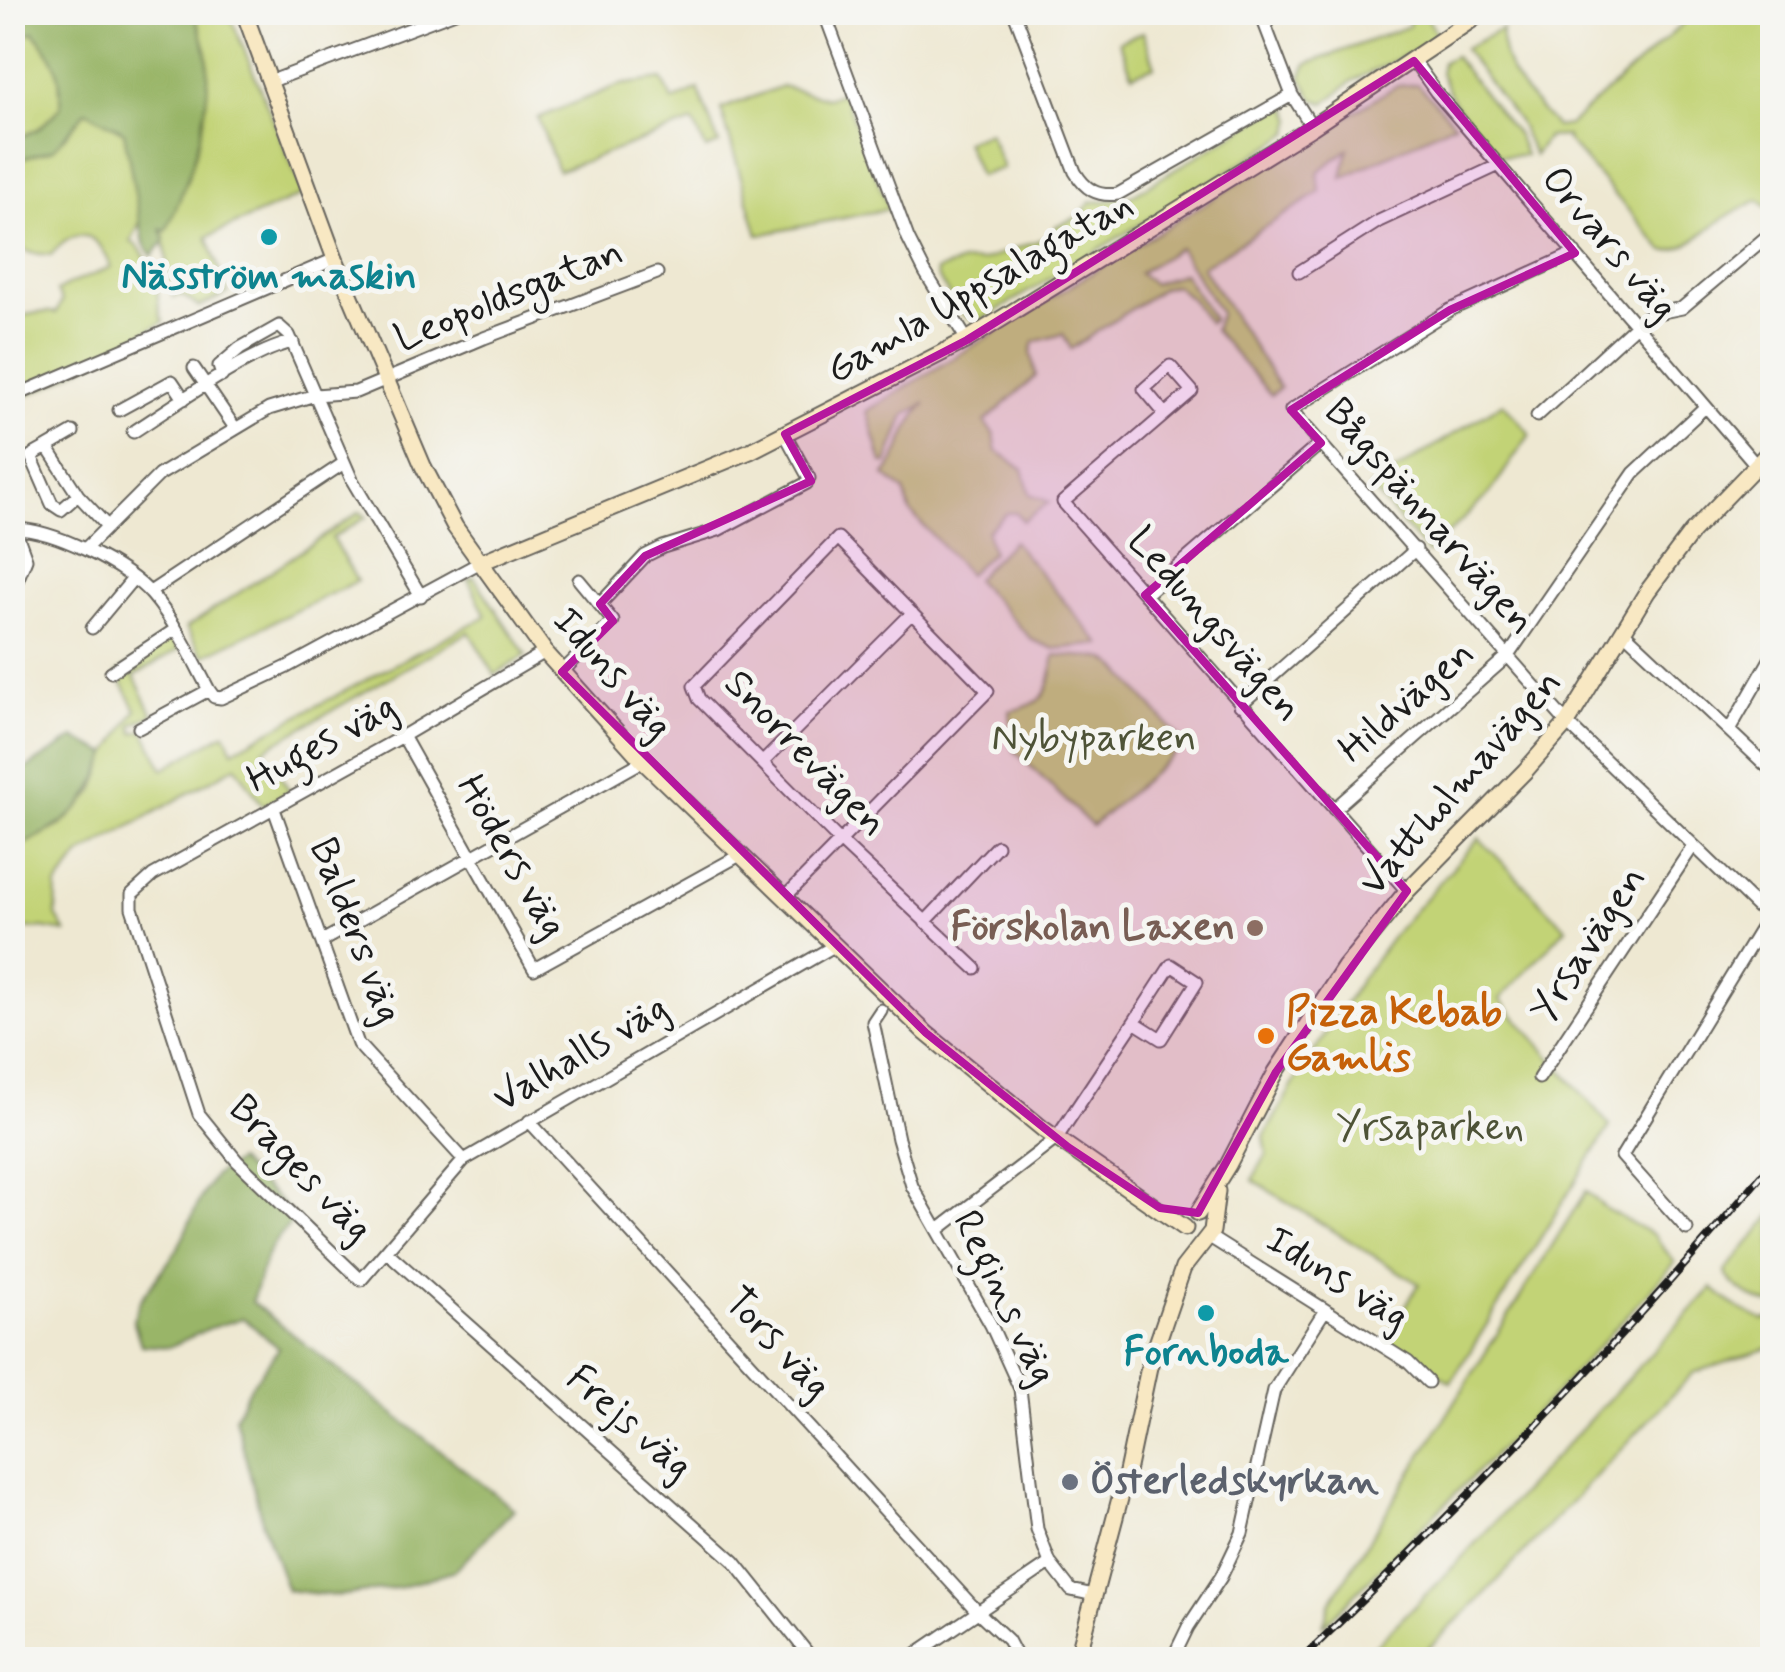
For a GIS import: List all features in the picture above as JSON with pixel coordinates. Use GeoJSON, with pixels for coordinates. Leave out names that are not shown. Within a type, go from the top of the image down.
{"type":"FeatureCollection","features":[{"type":"Feature","properties":{"kind":"street","name":"Iduns väg"},"geometry":{"type":"LineString","coordinates":[[244,12],[334,259],[431,481],[479,563],[562,672],[643,761],[926,1033],[1056,1138],[1160,1208],[1198,1227],[1408,1362],[1428,1382]]}},
{"type":"Feature","properties":{"kind":"street"},"geometry":{"type":"LineString","coordinates":[[268,82],[455,12]]}},
{"type":"Feature","properties":{"kind":"street"},"geometry":{"type":"LineString","coordinates":[[824,12],[908,238],[967,340]]}},
{"type":"Feature","properties":{"kind":"street"},"geometry":{"type":"LineString","coordinates":[[1014,12],[1075,172],[1092,192],[1118,194],[1292,95]]}},
{"type":"Feature","properties":{"kind":"street"},"geometry":{"type":"LineString","coordinates":[[1260,12],[1292,95],[1312,127]]}},
{"type":"Feature","properties":{"kind":"street","name":"Gamla Uppsalagatan"},"geometry":{"type":"LineString","coordinates":[[479,563],[567,524],[676,484],[786,434],[967,340],[1312,127],[1483,12]]}},
{"type":"Feature","properties":{"kind":"street","name":"Orvars väg"},"geometry":{"type":"LineString","coordinates":[[1414,61],[1436,92],[1757,466]]}},
{"type":"Feature","properties":{"kind":"street"},"geometry":{"type":"LineString","coordinates":[[1300,272],[1379,221],[1499,165]]}},
{"type":"Feature","properties":{"kind":"street"},"geometry":{"type":"LineString","coordinates":[[1537,416],[1648,315],[1682,308],[1772,232]]}},
{"type":"Feature","properties":{"kind":"street","name":"Bågspännarvägen"},"geometry":{"type":"LineString","coordinates":[[1575,253],[1450,310],[1291,410],[1566,723],[1771,916]]}},
{"type":"Feature","properties":{"kind":"street"},"geometry":{"type":"LineString","coordinates":[[12,397],[334,259]]}},
{"type":"Feature","properties":{"kind":"street","name":"Leopoldsgatan"},"geometry":{"type":"LineString","coordinates":[[86,548],[159,475],[269,409],[315,395],[356,392],[484,338],[657,273]]}},
{"type":"Feature","properties":{"kind":"street"},"geometry":{"type":"LineString","coordinates":[[133,432],[222,376],[219,366],[269,329],[279,326],[293,342],[344,463],[421,596]]}},
{"type":"Feature","properties":{"kind":"street"},"geometry":{"type":"LineString","coordinates":[[194,368],[235,428]]}},
{"type":"Feature","properties":{"kind":"street"},"geometry":{"type":"LineString","coordinates":[[119,410],[172,381],[184,399]]}},
{"type":"Feature","properties":{"kind":"street","name":"Hildvägen"},"geometry":{"type":"LineString","coordinates":[[1334,809],[1508,656],[1634,474],[1705,407]]}},
{"type":"Feature","properties":{"kind":"street","name":"Ledungsvägen"},"geometry":{"type":"LineString","coordinates":[[1165,414],[1064,502],[1407,891]]}},
{"type":"Feature","properties":{"kind":"street"},"geometry":{"type":"LineString","coordinates":[[73,432],[32,456],[52,504],[61,510],[78,495]]}},
{"type":"Feature","properties":{"kind":"street"},"geometry":{"type":"LineString","coordinates":[[600,604],[645,556],[718,530],[807,483],[809,478],[786,434]]}},
{"type":"Feature","properties":{"kind":"street"},"geometry":{"type":"LineString","coordinates":[[1145,596],[1322,443]]}},
{"type":"Feature","properties":{"kind":"street"},"geometry":{"type":"LineString","coordinates":[[47,447],[78,495],[107,526]]}},
{"type":"Feature","properties":{"kind":"street","name":"Vattholmavägen"},"geometry":{"type":"LineString","coordinates":[[1077,1660],[1127,1472],[1150,1367],[1198,1227],[1284,1059],[1345,966],[1407,891],[1566,723],[1647,592],[1692,532],[1772,449]]}},
{"type":"Feature","properties":{"kind":"street"},"geometry":{"type":"LineString","coordinates":[[150,592],[344,463]]}},
{"type":"Feature","properties":{"kind":"street"},"geometry":{"type":"LineString","coordinates":[[12,593],[26,560],[14,529],[38,530],[86,548],[150,592],[176,629],[209,690],[214,697],[221,698],[479,563]]}},
{"type":"Feature","properties":{"kind":"street","name":"Snorrevägen"},"geometry":{"type":"LineString","coordinates":[[912,612],[838,538],[694,686],[699,699],[841,842],[975,968]]}},
{"type":"Feature","properties":{"kind":"street"},"geometry":{"type":"LineString","coordinates":[[1240,705],[1416,548]]}},
{"type":"Feature","properties":{"kind":"street"},"geometry":{"type":"LineString","coordinates":[[92,628],[132,580]]}},
{"type":"Feature","properties":{"kind":"street"},"geometry":{"type":"LineString","coordinates":[[562,672],[614,620],[579,580]]}},
{"type":"Feature","properties":{"kind":"street"},"geometry":{"type":"LineString","coordinates":[[763,762],[912,612],[988,691],[784,898]]}},
{"type":"Feature","properties":{"kind":"street"},"geometry":{"type":"LineString","coordinates":[[112,672],[176,629]]}},
{"type":"Feature","properties":{"kind":"street"},"geometry":{"type":"LineString","coordinates":[[1623,631],[1772,772]]}},
{"type":"Feature","properties":{"kind":"street","name":"Huges väg"},"geometry":{"type":"LineString","coordinates":[[132,894],[153,875],[274,810],[546,652]]}},
{"type":"Feature","properties":{"kind":"street"},"geometry":{"type":"LineString","coordinates":[[1730,730],[1772,656]]}},
{"type":"Feature","properties":{"kind":"street"},"geometry":{"type":"LineString","coordinates":[[138,728],[209,690]]}},
{"type":"Feature","properties":{"kind":"street","name":"Höders väg"},"geometry":{"type":"LineString","coordinates":[[403,736],[534,969],[740,855]]}},
{"type":"Feature","properties":{"kind":"street"},"geometry":{"type":"LineString","coordinates":[[322,941],[643,761]]}},
{"type":"Feature","properties":{"kind":"street","name":"Balders väg"},"geometry":{"type":"LineString","coordinates":[[274,810],[358,1044],[464,1160]]}},
{"type":"Feature","properties":{"kind":"street"},"geometry":{"type":"LineString","coordinates":[[925,922],[997,846]]}},
{"type":"Feature","properties":{"kind":"street","name":"Yrsavägen"},"geometry":{"type":"LineString","coordinates":[[1540,1078],[1693,846]]}},
{"type":"Feature","properties":{"kind":"street","name":"Brages väg"},"geometry":{"type":"LineString","coordinates":[[132,894],[132,908],[200,1114],[237,1162],[361,1280],[386,1251]]}},
{"type":"Feature","properties":{"kind":"street"},"geometry":{"type":"LineString","coordinates":[[1687,1229],[1620,1162],[1771,916]]}},
{"type":"Feature","properties":{"kind":"street","name":"Valhalls väg"},"geometry":{"type":"LineString","coordinates":[[386,1251],[464,1160],[834,946]]}},
{"type":"Feature","properties":{"kind":"street"},"geometry":{"type":"LineString","coordinates":[[938,1230],[1056,1138],[1134,1022],[1172,966],[1197,982],[1160,1038],[1134,1022]]}},
{"type":"Feature","properties":{"kind":"street","name":"Regins väg"},"geometry":{"type":"LineString","coordinates":[[881,1010],[874,1022],[898,1140],[912,1186],[991,1325],[1020,1389],[1037,1528],[1050,1563]]}},
{"type":"Feature","properties":{"kind":"street","name":"Tors väg"},"geometry":{"type":"LineString","coordinates":[[529,1121],[977,1611],[1008,1640],[1016,1655],[1014,1660]]}},
{"type":"Feature","properties":{"kind":"street","name":"Frejs väg"},"geometry":{"type":"LineString","coordinates":[[386,1251],[734,1561],[813,1660]]}},
{"type":"Feature","properties":{"kind":"street"},"geometry":{"type":"LineString","coordinates":[[1172,1660],[1242,1533],[1274,1390],[1325,1310]]}},
{"type":"Feature","properties":{"kind":"street"},"geometry":{"type":"LineString","coordinates":[[907,1660],[1050,1563],[1071,1590],[1094,1595]]}},
{"type":"Feature","properties":{"kind":"highlighted area"},"geometry":{"type":"Polygon","coordinates":[[[1414,61],[1575,253],[1450,310],[1291,410],[1321,443],[1145,595],[1407,891],[1276,1072],[1198,1213],[1160,1208],[1068,1147],[926,1033],[562,672],[613,621],[600,604],[645,556],[811,481],[785,434],[967,340],[1414,61]]]}},
{"type":"Feature","properties":{"kind":"green space"},"geometry":{"type":"Polygon","coordinates":[[[13,12],[194,13],[208,59],[206,108],[190,171],[166,231],[161,229],[165,240],[152,256],[144,244],[124,132],[86,111],[54,149],[13,162],[13,141],[40,128],[60,108],[60,96],[56,67],[34,32],[13,39],[13,12]]]}},
{"type":"Feature","properties":{"kind":"green space"},"geometry":{"type":"Polygon","coordinates":[[[1696,12],[1772,13],[1772,208],[1771,211],[1759,200],[1732,213],[1691,243],[1664,251],[1567,136],[1548,137],[1534,155],[1518,121],[1464,49],[1502,29],[1505,58],[1526,94],[1556,127],[1569,125],[1696,12]]]}},
{"type":"Feature","properties":{"kind":"green space"},"geometry":{"type":"Polygon","coordinates":[[[194,13],[229,13],[304,194],[207,237],[228,293],[199,307],[182,295],[173,297],[160,227],[165,231],[208,63],[194,13]]]}},
{"type":"Feature","properties":{"kind":"green space"},"geometry":{"type":"Polygon","coordinates":[[[1410,13],[1424,13],[1440,39],[1352,81],[1325,103],[1313,99],[1301,77],[1307,64],[1409,26],[1410,13]]]}},
{"type":"Feature","properties":{"kind":"green space"},"geometry":{"type":"Polygon","coordinates":[[[33,32],[56,67],[60,108],[40,128],[13,141],[12,39],[33,32]]]}},
{"type":"Feature","properties":{"kind":"green space"},"geometry":{"type":"Polygon","coordinates":[[[1143,32],[1155,66],[1132,75],[1119,41],[1143,32]]]}},
{"type":"Feature","properties":{"kind":"green space"},"geometry":{"type":"Polygon","coordinates":[[[1454,56],[1518,136],[1525,155],[1500,156],[1455,104],[1440,73],[1442,62],[1454,56]]]}},
{"type":"Feature","properties":{"kind":"green space"},"geometry":{"type":"Polygon","coordinates":[[[662,79],[673,101],[698,89],[719,144],[706,149],[693,122],[558,171],[538,118],[619,85],[662,79]]]}},
{"type":"Feature","properties":{"kind":"green space"},"geometry":{"type":"Polygon","coordinates":[[[1418,84],[1454,123],[1342,178],[1348,149],[1318,172],[1320,192],[1202,267],[1280,388],[1271,395],[1214,330],[1220,313],[1179,248],[1139,273],[1153,284],[1183,273],[1213,319],[1209,323],[1175,285],[1163,288],[1071,349],[1063,334],[1034,342],[1031,352],[1036,376],[985,422],[994,435],[997,451],[1023,469],[1030,494],[1050,502],[1023,521],[1016,513],[1007,513],[987,531],[992,552],[968,574],[910,511],[904,491],[885,475],[913,419],[926,403],[905,415],[887,463],[882,463],[867,411],[1396,86],[1418,84]]]}},
{"type":"Feature","properties":{"kind":"green space"},"geometry":{"type":"Polygon","coordinates":[[[782,86],[826,98],[843,93],[889,209],[758,235],[721,109],[782,86]]]}},
{"type":"Feature","properties":{"kind":"green space"},"geometry":{"type":"Polygon","coordinates":[[[1279,107],[1288,107],[1293,119],[1290,132],[1278,141],[983,319],[976,321],[962,314],[938,278],[936,271],[962,262],[982,261],[1054,235],[1056,226],[1078,217],[1091,202],[1126,199],[1279,107]]]}},
{"type":"Feature","properties":{"kind":"green space"},"geometry":{"type":"Polygon","coordinates":[[[86,111],[124,132],[142,218],[131,242],[152,270],[163,322],[57,382],[13,402],[12,316],[56,313],[62,301],[57,291],[111,267],[100,246],[85,236],[69,239],[51,255],[13,246],[13,162],[54,148],[86,111]]]}},
{"type":"Feature","properties":{"kind":"green space"},"geometry":{"type":"Polygon","coordinates":[[[989,132],[1003,168],[979,176],[965,141],[989,132]]]}},
{"type":"Feature","properties":{"kind":"green space"},"geometry":{"type":"Polygon","coordinates":[[[1503,403],[1530,434],[1490,493],[1428,553],[1370,487],[1503,403]]]}},
{"type":"Feature","properties":{"kind":"green space"},"geometry":{"type":"Polygon","coordinates":[[[360,512],[366,517],[332,538],[357,581],[203,656],[186,628],[360,512]]]}},
{"type":"Feature","properties":{"kind":"green space"},"geometry":{"type":"Polygon","coordinates":[[[1013,541],[1101,644],[1054,649],[1032,640],[975,579],[1013,541]]]}},
{"type":"Feature","properties":{"kind":"green space"},"geometry":{"type":"Polygon","coordinates":[[[474,577],[526,655],[495,675],[469,632],[263,750],[290,791],[263,806],[236,766],[80,855],[57,886],[56,916],[66,932],[13,929],[13,850],[63,824],[94,791],[108,754],[136,710],[117,673],[172,637],[178,650],[134,676],[153,715],[132,725],[134,733],[144,730],[163,769],[225,733],[233,750],[486,616],[468,579],[474,577]]]}},
{"type":"Feature","properties":{"kind":"green space","name":"Nybyparken"},"geometry":{"type":"Polygon","coordinates":[[[1055,655],[1106,659],[1180,739],[1181,748],[1092,826],[1015,751],[1010,737],[1010,711],[1040,699],[1055,655]]]}},
{"type":"Feature","properties":{"kind":"green space"},"geometry":{"type":"Polygon","coordinates":[[[74,738],[108,754],[100,774],[72,814],[13,850],[13,769],[17,774],[74,738]]]}},
{"type":"Feature","properties":{"kind":"green space","name":"Yrsaparken"},"geometry":{"type":"Polygon","coordinates":[[[1479,838],[1566,928],[1500,999],[1610,1126],[1451,1382],[1385,1341],[1419,1284],[1252,1180],[1267,1154],[1264,1137],[1361,979],[1398,929],[1479,838]]]}},
{"type":"Feature","properties":{"kind":"green space"},"geometry":{"type":"Polygon","coordinates":[[[237,1161],[297,1218],[272,1246],[252,1302],[514,1509],[455,1570],[402,1587],[337,1596],[287,1590],[264,1528],[235,1417],[249,1389],[279,1348],[243,1318],[169,1347],[141,1345],[133,1320],[140,1301],[177,1250],[214,1176],[237,1161]]]}},
{"type":"Feature","properties":{"kind":"green space"},"geometry":{"type":"Polygon","coordinates":[[[1586,1191],[1606,1209],[1654,1235],[1675,1263],[1552,1397],[1323,1626],[1330,1603],[1586,1191]]]}},
{"type":"Feature","properties":{"kind":"green space"},"geometry":{"type":"Polygon","coordinates":[[[1772,1215],[1772,1304],[1745,1293],[1725,1272],[1772,1215]]]}},
{"type":"Feature","properties":{"kind":"green space"},"geometry":{"type":"Polygon","coordinates":[[[1712,1288],[1733,1305],[1763,1320],[1772,1318],[1772,1347],[1693,1373],[1481,1598],[1417,1659],[1362,1659],[1453,1567],[1712,1288]]]}},
{"type":"Feature","properties":{"kind":"railway"},"geometry":{"type":"LineString","coordinates":[[1300,1660],[1543,1418],[1660,1293],[1772,1163]]}},
{"type":"Feature","properties":{"kind":"place","name":"Näsström maskin"},"geometry":{"type":"Point","coordinates":[269,237]}},
{"type":"Feature","properties":{"kind":"place","name":"Förskolan Laxen"},"geometry":{"type":"Point","coordinates":[1255,928]}},
{"type":"Feature","properties":{"kind":"place","name":"Pizza Kebab Gamlis"},"geometry":{"type":"Point","coordinates":[1266,1036]}},
{"type":"Feature","properties":{"kind":"place","name":"Fornboda"},"geometry":{"type":"Point","coordinates":[1206,1313]}},
{"type":"Feature","properties":{"kind":"place","name":"Österledskyrkan"},"geometry":{"type":"Point","coordinates":[1070,1482]}}]}
